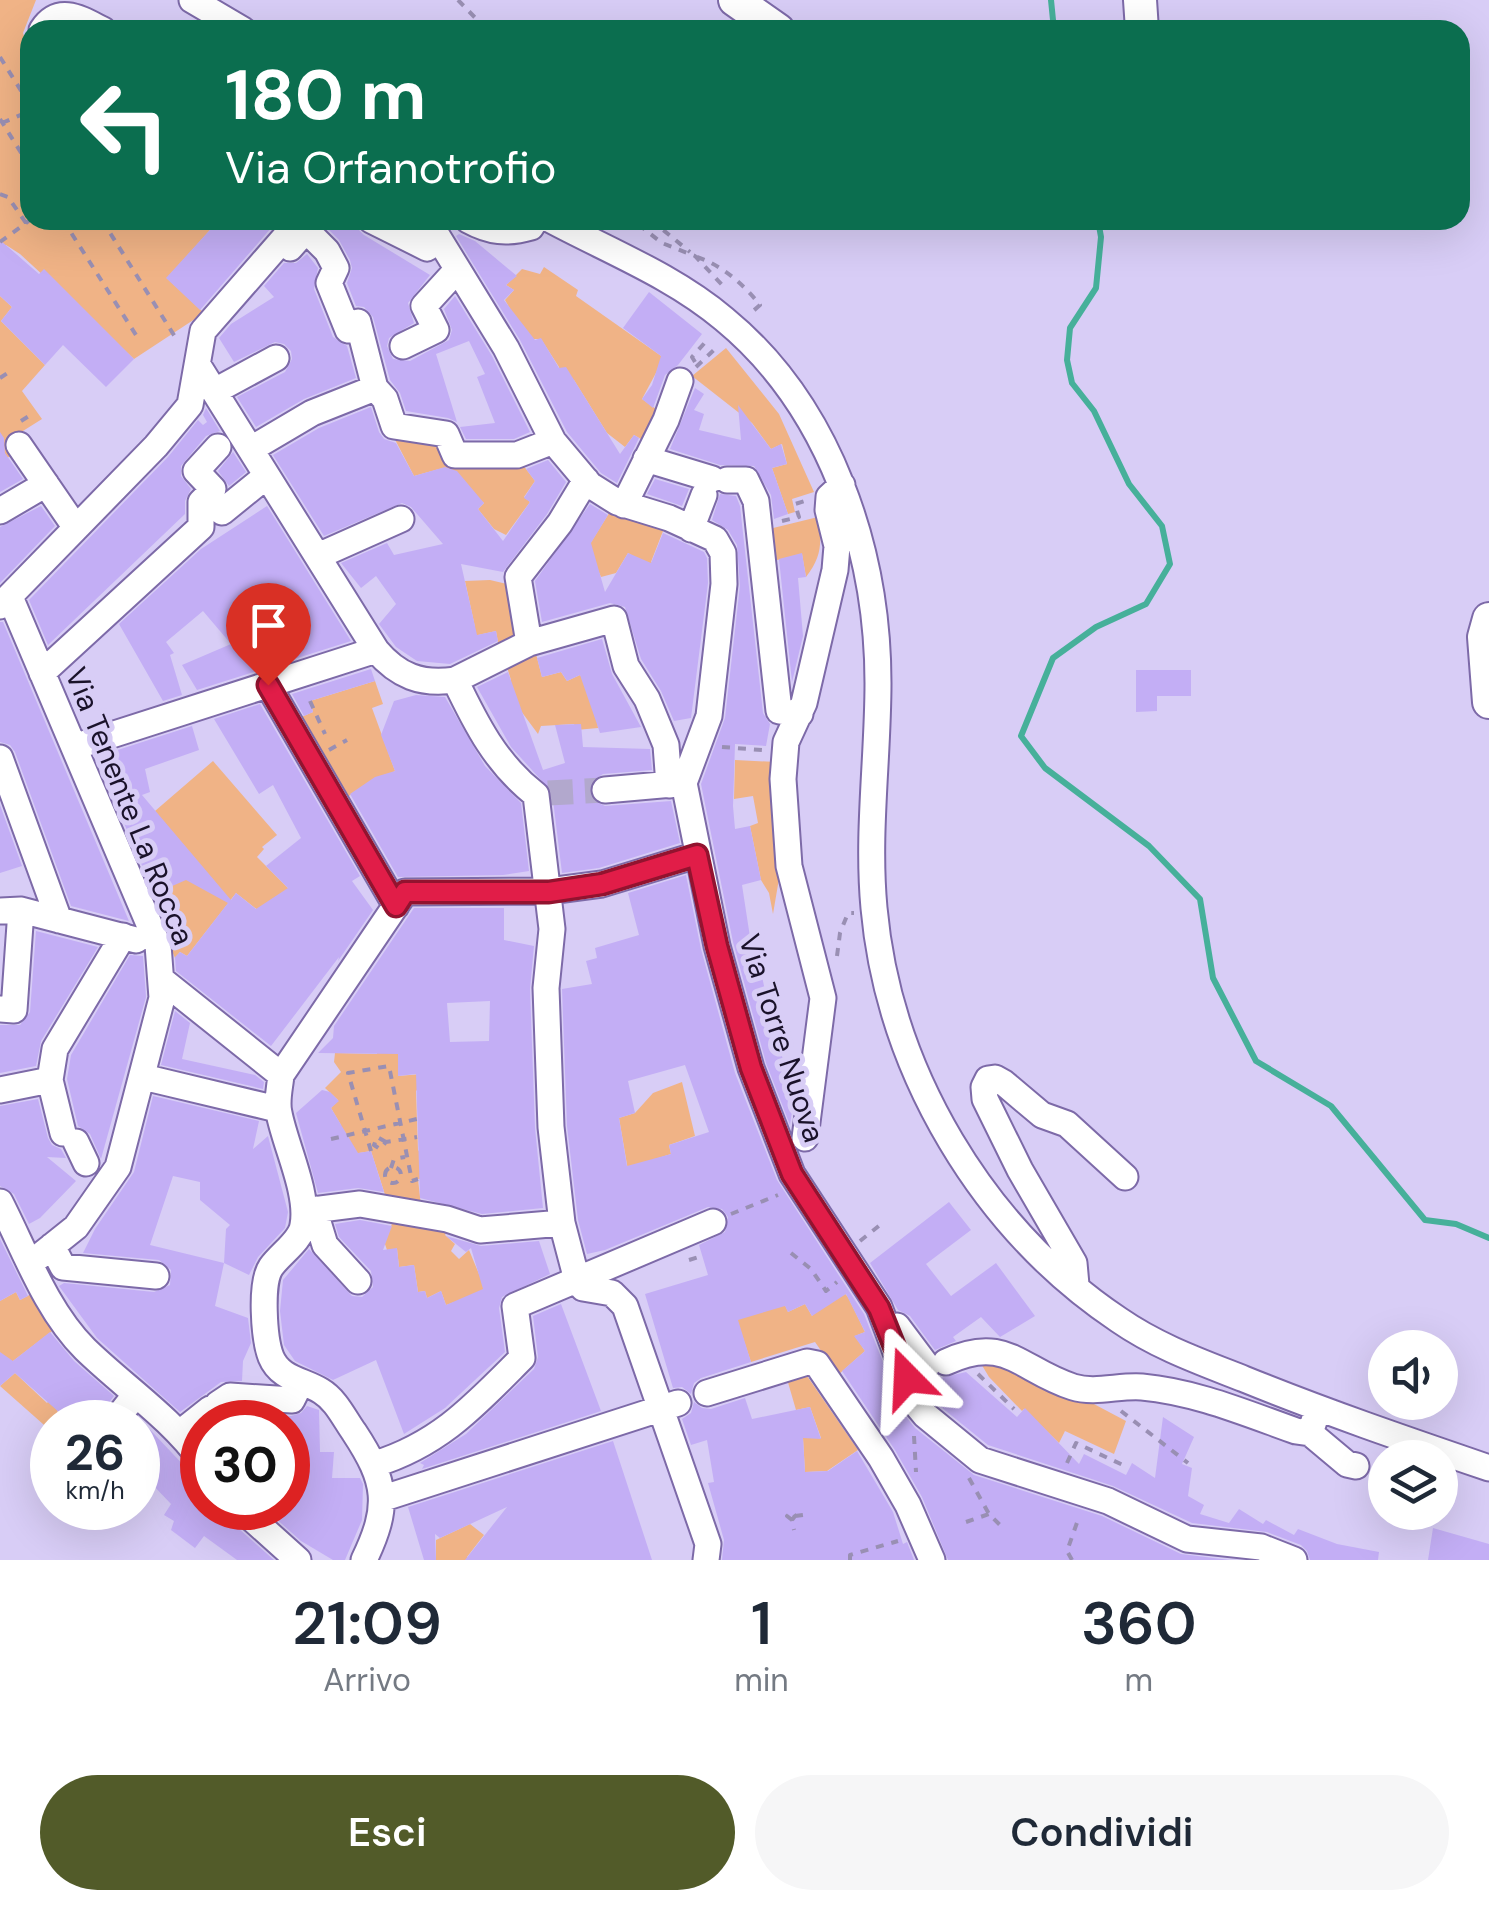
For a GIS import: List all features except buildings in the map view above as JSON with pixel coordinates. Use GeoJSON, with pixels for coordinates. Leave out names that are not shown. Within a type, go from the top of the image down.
{"type":"FeatureCollection","features":[{"type":"Feature","properties":{"kind":"main road"},"geometry":{"type":"LineString","coordinates":[[735,0],[764,20]]}},
{"type":"Feature","properties":{"kind":"main road"},"geometry":{"type":"LineString","coordinates":[[1488,685],[1484,637],[1489,619]]}},
{"type":"Feature","properties":{"kind":"street"},"geometry":{"type":"LineString","coordinates":[[192,0],[226,20]]}},
{"type":"Feature","properties":{"kind":"street"},"geometry":{"type":"LineString","coordinates":[[52,20],[56,16],[84,20]]}},
{"type":"Feature","properties":{"kind":"street"},"geometry":{"type":"LineString","coordinates":[[5,601],[190,406],[203,331],[292,230]]}},
{"type":"Feature","properties":{"kind":"street"},"geometry":{"type":"LineString","coordinates":[[274,252],[286,252],[306,230],[326,251],[336,268],[329,283],[348,330],[358,322],[375,388],[394,426],[446,434],[455,455],[516,455],[553,441]]}},
{"type":"Feature","properties":{"kind":"street"},"geometry":{"type":"LineString","coordinates":[[390,230],[421,247],[432,245],[430,230]]}},
{"type":"Feature","properties":{"kind":"street"},"geometry":{"type":"LineString","coordinates":[[431,230],[506,348],[553,441],[586,480],[624,505],[668,518],[714,540],[723,553],[724,584],[709,716],[677,784],[605,790]]}},
{"type":"Feature","properties":{"kind":"street"},"geometry":{"type":"LineString","coordinates":[[493,230],[508,234],[523,230]]}},
{"type":"Feature","properties":{"kind":"street"},"geometry":{"type":"LineString","coordinates":[[570,230],[660,276],[732,326],[765,360],[798,405],[842,485],[866,560],[874,614],[878,685],[871,836],[874,910],[895,1013],[915,1072],[948,1140],[981,1188],[1019,1233],[1076,1286],[1157,1344],[1314,1421],[1489,1468]]}},
{"type":"Feature","properties":{"kind":"street"},"geometry":{"type":"LineString","coordinates":[[403,346],[436,330],[424,306],[456,270]]}},
{"type":"Feature","properties":{"kind":"street"},"geometry":{"type":"LineString","coordinates":[[214,390],[276,358]]}},
{"type":"Feature","properties":{"kind":"street"},"geometry":{"type":"LineString","coordinates":[[199,367],[376,650],[406,676],[436,682],[454,680],[528,644],[518,577],[560,523],[586,480]]}},
{"type":"Feature","properties":{"kind":"street"},"geometry":{"type":"LineString","coordinates":[[624,505],[689,373]]}},
{"type":"Feature","properties":{"kind":"street"},"geometry":{"type":"LineString","coordinates":[[251,449],[312,413],[375,388]]}},
{"type":"Feature","properties":{"kind":"street"},"geometry":{"type":"LineString","coordinates":[[19,445],[42,486],[76,528]]}},
{"type":"Feature","properties":{"kind":"street"},"geometry":{"type":"LineString","coordinates":[[42,672],[201,527],[204,503],[213,489],[196,472],[218,447]]}},
{"type":"Feature","properties":{"kind":"street"},"geometry":{"type":"LineString","coordinates":[[646,459],[714,484],[746,480],[756,502],[789,712]]}},
{"type":"Feature","properties":{"kind":"street"},"geometry":{"type":"LineString","coordinates":[[204,503],[222,512],[259,482]]}},
{"type":"Feature","properties":{"kind":"street"},"geometry":{"type":"LineString","coordinates":[[691,528],[714,484]]}},
{"type":"Feature","properties":{"kind":"street"},"geometry":{"type":"LineString","coordinates":[[805,1138],[823,998],[796,900],[784,814],[786,742],[789,712],[835,570],[837,546],[828,510],[829,497],[842,485]]}},
{"type":"Feature","properties":{"kind":"street"},"geometry":{"type":"LineString","coordinates":[[0,511],[42,486]]}},
{"type":"Feature","properties":{"kind":"street"},"geometry":{"type":"LineString","coordinates":[[318,556],[401,520]]}},
{"type":"Feature","properties":{"kind":"street","name":"Via Tenente La Rocca"},"geometry":{"type":"LineString","coordinates":[[5,601],[42,672],[158,946],[162,980],[162,998],[120,1160],[84,1161],[76,1227],[42,1255]]}},
{"type":"Feature","properties":{"kind":"street","name":"Via Torre Nuova"},"geometry":{"type":"LineString","coordinates":[[528,644],[614,619],[626,666],[666,745],[751,1068],[799,1185],[855,1256],[915,1403],[925,1415],[980,1460],[1086,1493],[1187,1539],[1261,1547],[1294,1560]]}},
{"type":"Feature","properties":{"kind":"street"},"geometry":{"type":"LineString","coordinates":[[74,748],[376,650]]}},
{"type":"Feature","properties":{"kind":"street"},"geometry":{"type":"LineString","coordinates":[[602,678],[626,666]]}},
{"type":"Feature","properties":{"kind":"street"},"geometry":{"type":"LineString","coordinates":[[454,680],[484,740],[518,781],[542,794],[552,930],[546,988],[551,1127],[562,1223],[577,1280],[583,1288],[612,1293],[622,1302],[669,1406],[708,1544],[706,1560]]}},
{"type":"Feature","properties":{"kind":"street"},"geometry":{"type":"LineString","coordinates":[[268,685],[396,906]]}},
{"type":"Feature","properties":{"kind":"street"},"geometry":{"type":"LineString","coordinates":[[0,758],[58,920]]}},
{"type":"Feature","properties":{"kind":"street"},"geometry":{"type":"LineString","coordinates":[[358,1280],[325,1246],[310,1210],[278,1109],[281,1075],[405,892],[549,892],[602,884],[697,855]]}},
{"type":"Feature","properties":{"kind":"street"},"geometry":{"type":"LineString","coordinates":[[0,1010],[14,1010],[10,910],[158,946]]}},
{"type":"Feature","properties":{"kind":"street"},"geometry":{"type":"LineString","coordinates":[[84,1161],[50,1080],[55,1049],[123,936]]}},
{"type":"Feature","properties":{"kind":"street"},"geometry":{"type":"LineString","coordinates":[[162,980],[281,1075]]}},
{"type":"Feature","properties":{"kind":"street"},"geometry":{"type":"LineString","coordinates":[[143,1077],[278,1109]]}},
{"type":"Feature","properties":{"kind":"street"},"geometry":{"type":"LineString","coordinates":[[1076,1286],[1074,1263],[984,1098],[988,1080],[996,1078],[1026,1105],[1066,1124],[1125,1177]]}},
{"type":"Feature","properties":{"kind":"street"},"geometry":{"type":"LineString","coordinates":[[0,1090],[50,1080]]}},
{"type":"Feature","properties":{"kind":"street"},"geometry":{"type":"LineString","coordinates":[[0,1202],[14,1230],[42,1255],[64,1267],[156,1276]]}},
{"type":"Feature","properties":{"kind":"street"},"geometry":{"type":"LineString","coordinates":[[310,1210],[360,1204],[447,1219],[480,1230],[562,1223]]}},
{"type":"Feature","properties":{"kind":"street"},"geometry":{"type":"LineString","coordinates":[[310,1210],[303,1231],[270,1268],[264,1281],[272,1358],[281,1372],[312,1387],[336,1405],[395,1495]]}},
{"type":"Feature","properties":{"kind":"street"},"geometry":{"type":"LineString","coordinates":[[374,1464],[404,1455],[460,1420],[522,1358],[516,1306],[714,1222]]}},
{"type":"Feature","properties":{"kind":"street"},"geometry":{"type":"LineString","coordinates":[[42,1255],[46,1294],[66,1326],[84,1348],[180,1432]]}},
{"type":"Feature","properties":{"kind":"street"},"geometry":{"type":"LineString","coordinates":[[879,1308],[944,1361],[979,1350],[1000,1352],[1076,1388],[1139,1386],[1196,1395],[1296,1432],[1314,1421]]}},
{"type":"Feature","properties":{"kind":"street"},"geometry":{"type":"LineString","coordinates":[[707,1393],[812,1360],[881,1458],[908,1505],[932,1560]]}},
{"type":"Feature","properties":{"kind":"street"},"geometry":{"type":"LineString","coordinates":[[224,1400],[230,1396],[292,1400],[312,1387]]}},
{"type":"Feature","properties":{"kind":"street"},"geometry":{"type":"LineString","coordinates":[[131,1400],[136,1394]]}},
{"type":"Feature","properties":{"kind":"street"},"geometry":{"type":"LineString","coordinates":[[395,1495],[669,1406]]}},
{"type":"Feature","properties":{"kind":"street"},"geometry":{"type":"LineString","coordinates":[[1314,1421],[1347,1464],[1356,1466]]}},
{"type":"Feature","properties":{"kind":"street"},"geometry":{"type":"LineString","coordinates":[[364,1560],[381,1543],[395,1495]]}},
{"type":"Feature","properties":{"kind":"street"},"geometry":{"type":"LineString","coordinates":[[265,1530],[298,1560]]}},
{"type":"Feature","properties":{"kind":"path"},"geometry":{"type":"LineString","coordinates":[[458,0],[477,20]]}},
{"type":"Feature","properties":{"kind":"path"},"geometry":{"type":"LineString","coordinates":[[0,56],[20,91]]}},
{"type":"Feature","properties":{"kind":"path"},"geometry":{"type":"LineString","coordinates":[[1,122],[20,151]]}},
{"type":"Feature","properties":{"kind":"path"},"geometry":{"type":"LineString","coordinates":[[0,194],[20,211]]}},
{"type":"Feature","properties":{"kind":"path"},"geometry":{"type":"LineString","coordinates":[[69,230],[136,335]]}},
{"type":"Feature","properties":{"kind":"path"},"geometry":{"type":"LineString","coordinates":[[108,230],[172,334],[199,367]]}},
{"type":"Feature","properties":{"kind":"path"},"geometry":{"type":"LineString","coordinates":[[645,230],[662,243],[720,268],[744,286],[760,305],[692,357],[689,373]]}},
{"type":"Feature","properties":{"kind":"path"},"geometry":{"type":"LineString","coordinates":[[663,230],[725,288]]}},
{"type":"Feature","properties":{"kind":"path"},"geometry":{"type":"LineString","coordinates":[[689,373],[732,326]]}},
{"type":"Feature","properties":{"kind":"path"},"geometry":{"type":"LineString","coordinates":[[0,378],[9,372]]}},
{"type":"Feature","properties":{"kind":"path"},"geometry":{"type":"LineString","coordinates":[[758,527],[798,517],[795,504],[809,500],[812,513],[828,510]]}},
{"type":"Feature","properties":{"kind":"path"},"geometry":{"type":"LineString","coordinates":[[320,754],[346,740]]}},
{"type":"Feature","properties":{"kind":"path"},"geometry":{"type":"LineString","coordinates":[[710,746],[772,750]]}},
{"type":"Feature","properties":{"kind":"path"},"geometry":{"type":"LineString","coordinates":[[371,1150],[348,1073],[389,1066],[415,1180],[400,1178],[394,1183],[386,1178],[386,1170],[398,1170],[400,1178]]}},
{"type":"Feature","properties":{"kind":"path"},"geometry":{"type":"LineString","coordinates":[[330,1140],[417,1119]]}},
{"type":"Feature","properties":{"kind":"path"},"geometry":{"type":"LineString","coordinates":[[386,1142],[418,1137]]}},
{"type":"Feature","properties":{"kind":"path"},"geometry":{"type":"LineString","coordinates":[[391,1168],[394,1159],[407,1156]]}},
{"type":"Feature","properties":{"kind":"path"},"geometry":{"type":"LineString","coordinates":[[714,1222],[799,1185]]}},
{"type":"Feature","properties":{"kind":"path"},"geometry":{"type":"LineString","coordinates":[[791,1253],[812,1269],[826,1291],[880,1225],[884,1230]]}},
{"type":"Feature","properties":{"kind":"path"},"geometry":{"type":"LineString","coordinates":[[689,1260],[702,1256]]}},
{"type":"Feature","properties":{"kind":"path"},"geometry":{"type":"LineString","coordinates":[[944,1361],[1014,1409]]}},
{"type":"Feature","properties":{"kind":"path"},"geometry":{"type":"LineString","coordinates":[[908,1505],[917,1484],[915,1403]]}},
{"type":"Feature","properties":{"kind":"path"},"geometry":{"type":"LineString","coordinates":[[1116,1408],[1188,1462]]}},
{"type":"Feature","properties":{"kind":"path"},"geometry":{"type":"LineString","coordinates":[[1076,1443],[1125,1466]]}},
{"type":"Feature","properties":{"kind":"path"},"geometry":{"type":"LineString","coordinates":[[972,1454],[968,1474],[971,1485],[1004,1529]]}},
{"type":"Feature","properties":{"kind":"path"},"geometry":{"type":"LineString","coordinates":[[1072,1560],[1067,1551],[1086,1493]]}},
{"type":"Feature","properties":{"kind":"path"},"geometry":{"type":"LineString","coordinates":[[790,1504],[794,1530]]}},
{"type":"Feature","properties":{"kind":"path"},"geometry":{"type":"LineString","coordinates":[[793,1516],[810,1514]]}},
{"type":"Feature","properties":{"kind":"path"},"geometry":{"type":"LineString","coordinates":[[966,1522],[989,1514]]}},
{"type":"Feature","properties":{"kind":"path"},"geometry":{"type":"LineString","coordinates":[[850,1560],[850,1555],[920,1534]]}},
{"type":"Feature","properties":{"kind":"shaded area"},"geometry":{"type":"Polygon","coordinates":[[[0,0],[36,0],[28,20],[20,20],[20,230],[210,230],[167,278],[204,313],[134,359],[20,254],[6,245],[0,252],[0,0]]]}},
{"type":"Feature","properties":{"kind":"shaded area"},"geometry":{"type":"Polygon","coordinates":[[[544,267],[578,290],[576,296],[664,358],[642,399],[663,414],[648,443],[634,435],[625,447],[607,433],[574,380],[562,387],[559,367],[541,339],[527,339],[505,300],[514,290],[506,285],[522,269],[540,274],[544,267]]]}},
{"type":"Feature","properties":{"kind":"shaded area"},"geometry":{"type":"Polygon","coordinates":[[[0,296],[12,307],[1,321],[45,365],[22,391],[42,419],[7,441],[14,454],[0,462],[0,296]]]}},
{"type":"Feature","properties":{"kind":"shaded area"},"geometry":{"type":"Polygon","coordinates":[[[726,348],[779,414],[814,492],[792,499],[795,512],[788,514],[772,468],[787,464],[782,444],[771,449],[752,423],[692,376],[726,348]]]}},
{"type":"Feature","properties":{"kind":"shaded area"},"geometry":{"type":"Polygon","coordinates":[[[390,430],[520,461],[535,481],[524,497],[530,502],[506,535],[494,529],[478,509],[484,503],[443,468],[414,476],[390,430]]]}},
{"type":"Feature","properties":{"kind":"shaded area"},"geometry":{"type":"Polygon","coordinates":[[[611,510],[665,526],[651,562],[666,575],[628,553],[616,573],[601,577],[588,547],[611,510]]]}},
{"type":"Feature","properties":{"kind":"shaded area"},"geometry":{"type":"Polygon","coordinates":[[[818,517],[820,549],[806,577],[802,554],[769,562],[765,530],[818,517]]]}},
{"type":"Feature","properties":{"kind":"shaded area"},"geometry":{"type":"Polygon","coordinates":[[[490,580],[515,586],[523,642],[500,654],[496,631],[456,640],[475,627],[465,581],[490,580]]]}},
{"type":"Feature","properties":{"kind":"shaded area"},"geometry":{"type":"Polygon","coordinates":[[[534,646],[542,677],[561,672],[567,681],[580,675],[585,680],[598,728],[576,730],[574,724],[541,726],[538,734],[501,684],[511,680],[505,661],[534,646]]]}},
{"type":"Feature","properties":{"kind":"shaded area"},"geometry":{"type":"Polygon","coordinates":[[[375,681],[383,704],[372,708],[395,771],[345,798],[299,718],[313,712],[310,701],[375,681]]]}},
{"type":"Feature","properties":{"kind":"shaded area"},"geometry":{"type":"Polygon","coordinates":[[[735,760],[777,762],[782,861],[773,914],[769,893],[761,880],[750,826],[758,823],[753,796],[734,799],[735,760]]]}},
{"type":"Feature","properties":{"kind":"shaded area"},"geometry":{"type":"Polygon","coordinates":[[[213,761],[277,835],[262,847],[257,857],[288,888],[296,940],[236,893],[187,956],[180,952],[175,958],[149,896],[173,885],[155,811],[213,761]]]}},
{"type":"Feature","properties":{"kind":"shaded area"},"geometry":{"type":"Polygon","coordinates":[[[378,1038],[398,1043],[398,1076],[434,1073],[416,1091],[418,1150],[441,1177],[418,1179],[421,1206],[388,1204],[371,1151],[335,1157],[341,1125],[331,1108],[338,1100],[325,1088],[341,1072],[334,1062],[335,1053],[377,1054],[378,1038]]]}},
{"type":"Feature","properties":{"kind":"shaded area"},"geometry":{"type":"Polygon","coordinates":[[[682,1082],[695,1136],[669,1145],[671,1154],[646,1162],[629,1176],[619,1118],[635,1113],[653,1093],[682,1082]]]}},
{"type":"Feature","properties":{"kind":"shaded area"},"geometry":{"type":"Polygon","coordinates":[[[395,1215],[449,1226],[445,1235],[455,1244],[451,1251],[459,1259],[469,1250],[479,1274],[506,1285],[446,1305],[441,1291],[427,1298],[425,1291],[418,1292],[414,1265],[399,1267],[397,1249],[387,1250],[381,1232],[389,1232],[395,1215]]]}},
{"type":"Feature","properties":{"kind":"shaded area"},"geometry":{"type":"Polygon","coordinates":[[[838,1286],[848,1297],[865,1332],[855,1336],[865,1351],[838,1375],[815,1342],[751,1362],[743,1338],[688,1325],[780,1293],[788,1312],[805,1304],[812,1316],[838,1286]]]}},
{"type":"Feature","properties":{"kind":"shaded area"},"geometry":{"type":"Polygon","coordinates":[[[37,1291],[55,1329],[13,1361],[0,1363],[0,1301],[16,1292],[20,1300],[37,1291]]]}},
{"type":"Feature","properties":{"kind":"shaded area"},"geometry":{"type":"Polygon","coordinates":[[[996,1359],[1039,1375],[1126,1421],[1114,1454],[1065,1431],[1059,1443],[989,1377],[980,1362],[996,1359]]]}},
{"type":"Feature","properties":{"kind":"shaded area"},"geometry":{"type":"Polygon","coordinates":[[[15,1373],[44,1400],[30,1400],[30,1413],[0,1386],[15,1373]]]}},
{"type":"Feature","properties":{"kind":"shaded area"},"geometry":{"type":"Polygon","coordinates":[[[805,1373],[858,1450],[827,1471],[805,1472],[803,1438],[821,1438],[810,1407],[796,1410],[787,1379],[805,1373]]]}},
{"type":"Feature","properties":{"kind":"shaded area"},"geometry":{"type":"Polygon","coordinates":[[[70,1379],[61,1400],[50,1400],[70,1379]]]}},
{"type":"Feature","properties":{"kind":"shaded area"},"geometry":{"type":"Polygon","coordinates":[[[470,1524],[484,1535],[467,1557],[470,1560],[436,1560],[436,1540],[470,1524]]]}},
{"type":"Feature","properties":{"kind":"waterway"},"geometry":{"type":"LineString","coordinates":[[1051,0],[1053,20]]}},
{"type":"Feature","properties":{"kind":"waterway"},"geometry":{"type":"LineString","coordinates":[[1100,230],[1096,288],[1070,328],[1067,360],[1072,383],[1094,411],[1129,484],[1162,526],[1170,564],[1146,604],[1096,627],[1053,658],[1021,736],[1045,768],[1149,846],[1200,899],[1213,978],[1256,1061],[1331,1106],[1425,1220],[1456,1224],[1489,1238]]}},
{"type":"Feature","properties":{"kind":"tunnel"},"geometry":{"type":"LineString","coordinates":[[548,793],[605,790]]}},
{"type":"Feature","properties":{"kind":"route"},"geometry":{"type":"LineString","coordinates":[[268,685],[396,906],[405,892],[549,892],[602,884],[697,855],[751,1068],[792,1174],[879,1308],[907,1378]]}}]}
